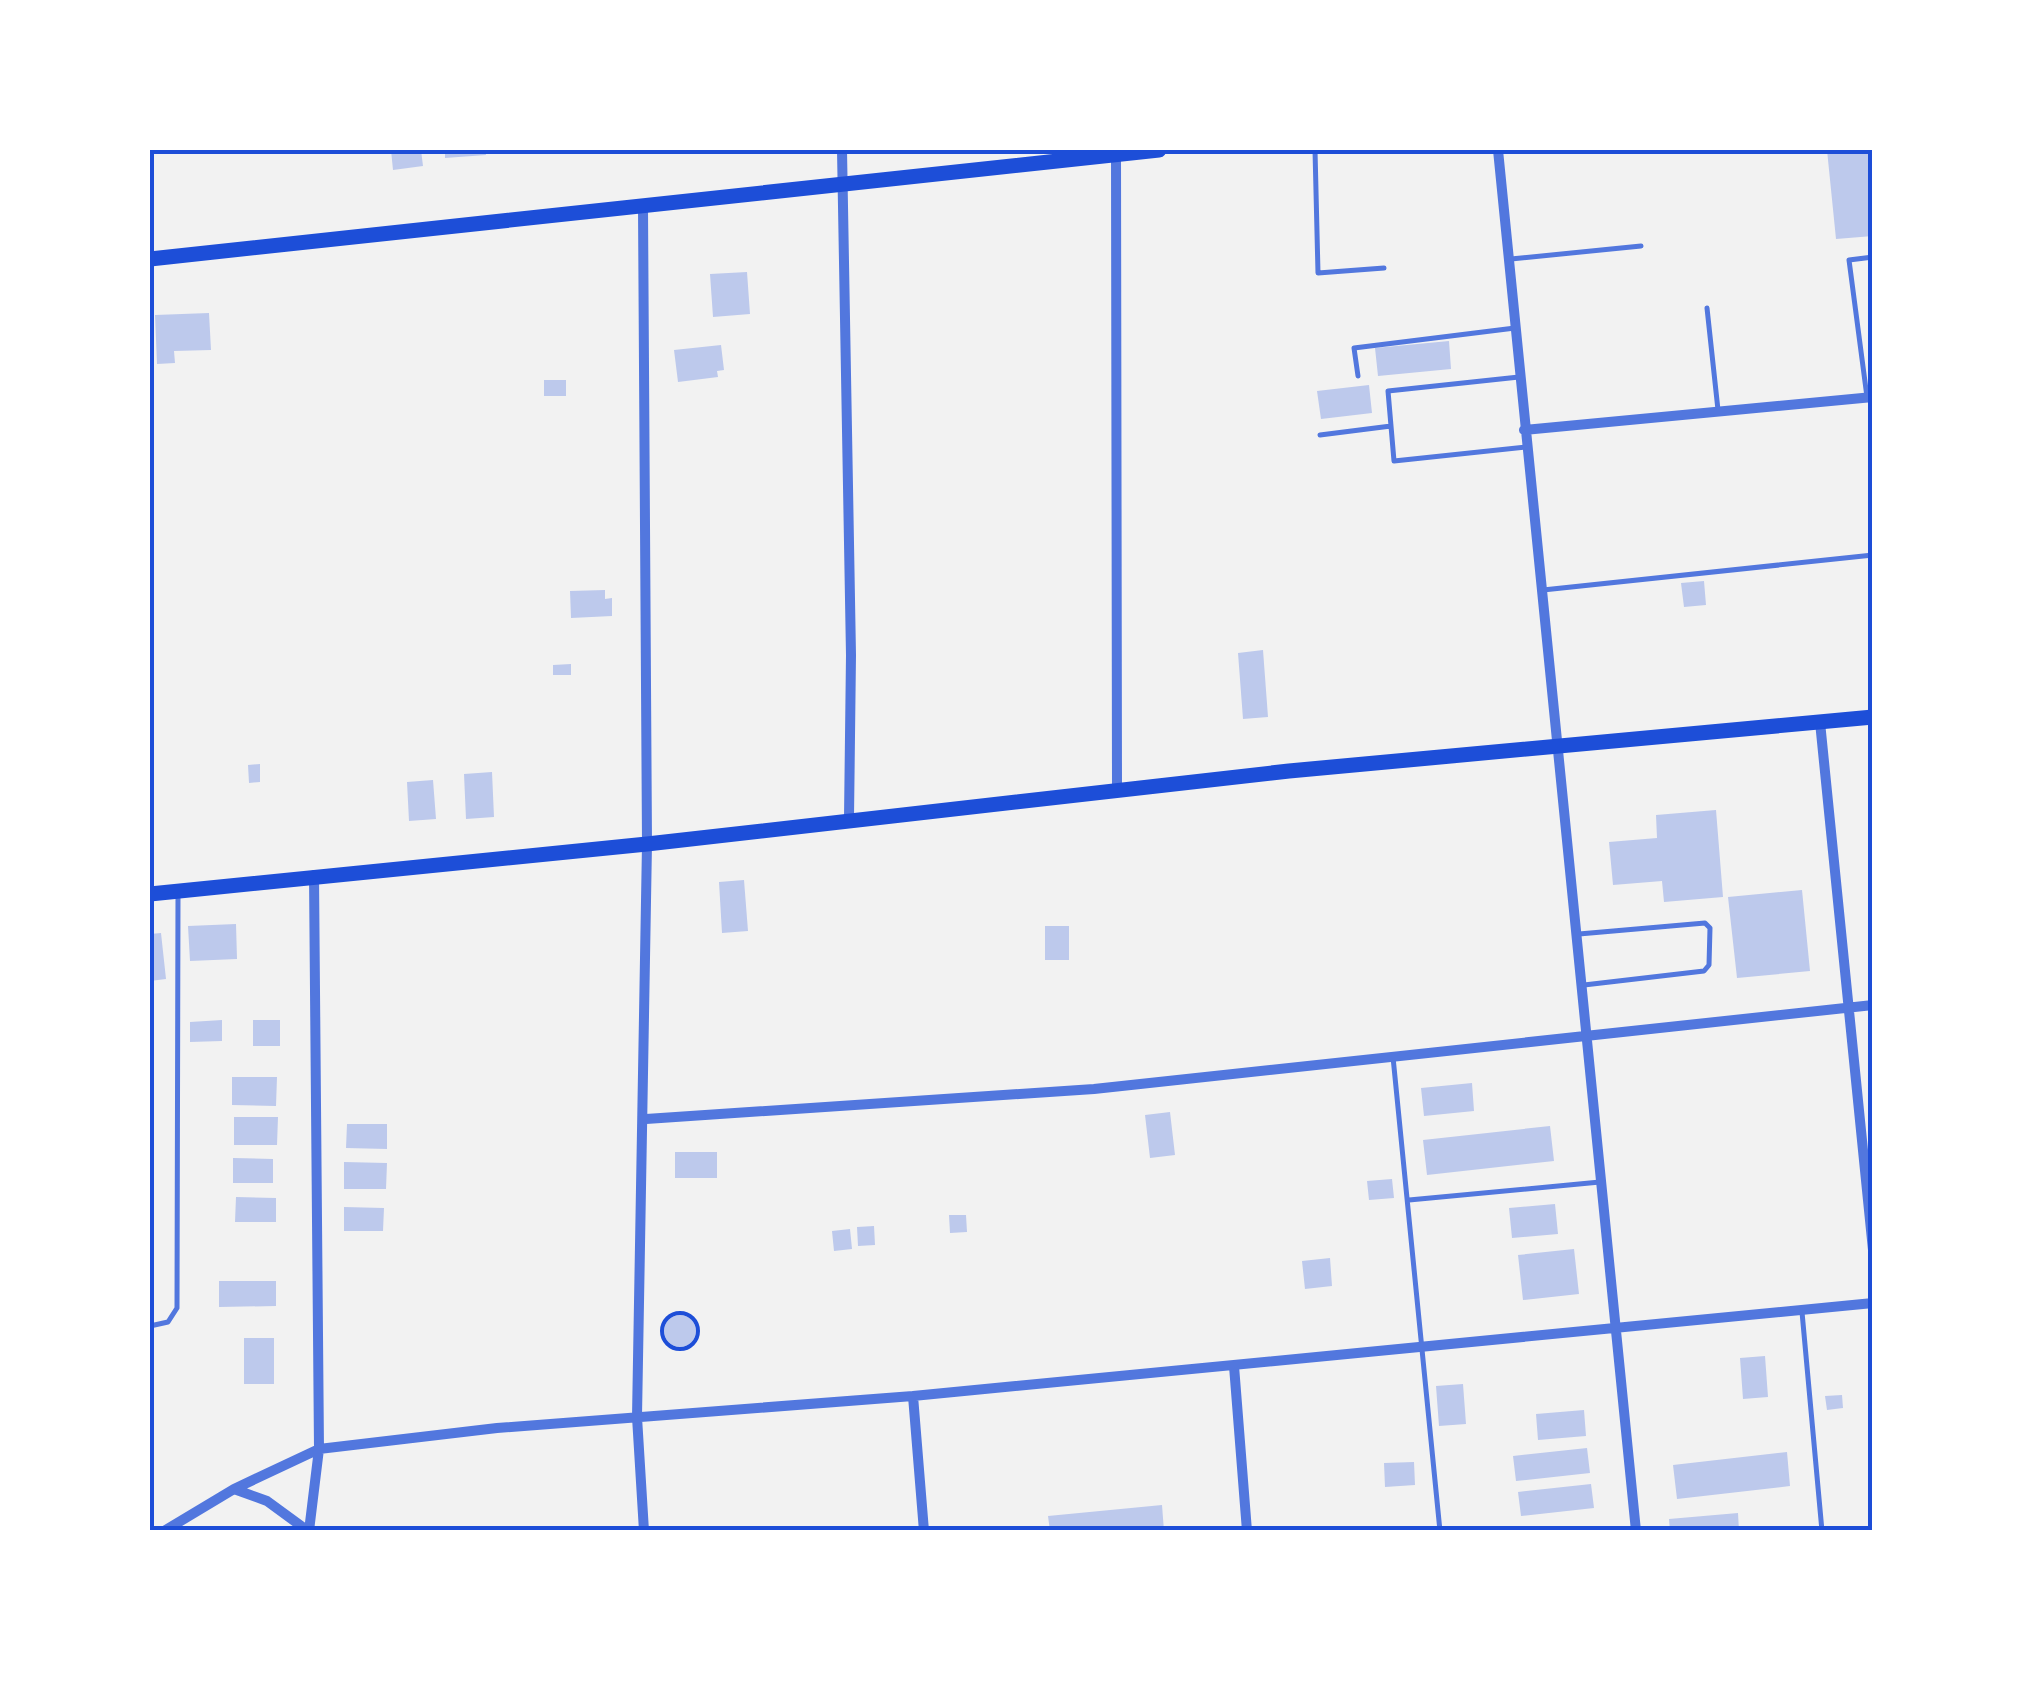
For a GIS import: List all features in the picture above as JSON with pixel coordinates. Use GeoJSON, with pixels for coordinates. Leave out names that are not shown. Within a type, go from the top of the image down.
{"type":"FeatureCollection","features":[{"type":"Feature","properties":{"kind":"highway"},"geometry":{"type":"LineString","coordinates":[[150,259],[1158,150]]}},
{"type":"Feature","properties":{"kind":"highway"},"geometry":{"type":"LineString","coordinates":[[150,894],[314,874],[648,844],[849,818],[1873,717]]}},
{"type":"Feature","properties":{"kind":"street"},"geometry":{"type":"LineString","coordinates":[[842,150],[849,818]]}},
{"type":"Feature","properties":{"kind":"street"},"geometry":{"type":"LineString","coordinates":[[1498,150],[1524,430],[1561,746],[1636,1531]]}},
{"type":"Feature","properties":{"kind":"street"},"geometry":{"type":"LineString","coordinates":[[1116,154],[1117,791]]}},
{"type":"Feature","properties":{"kind":"street"},"geometry":{"type":"LineString","coordinates":[[643,208],[648,844],[646,1119],[637,1417],[644,1531]]}},
{"type":"Feature","properties":{"kind":"street"},"geometry":{"type":"LineString","coordinates":[[1524,430],[1870,397]]}},
{"type":"Feature","properties":{"kind":"street"},"geometry":{"type":"LineString","coordinates":[[1820,722],[1873,1250]]}},
{"type":"Feature","properties":{"kind":"street"},"geometry":{"type":"LineString","coordinates":[[234,1489],[267,1501],[308,1531],[319,1449],[314,874]]}},
{"type":"Feature","properties":{"kind":"street"},"geometry":{"type":"LineString","coordinates":[[646,1119],[1094,1089],[1873,1005]]}},
{"type":"Feature","properties":{"kind":"street"},"geometry":{"type":"LineString","coordinates":[[164,1531],[234,1489],[319,1449],[497,1428],[912,1396],[1873,1304]]}},
{"type":"Feature","properties":{"kind":"street"},"geometry":{"type":"LineString","coordinates":[[1234,1366],[1246,1531]]}},
{"type":"Feature","properties":{"kind":"street"},"geometry":{"type":"LineString","coordinates":[[912,1396],[924,1531]]}},
{"type":"Feature","properties":{"kind":"lane"},"geometry":{"type":"LineString","coordinates":[[1315,150],[1318,273],[1384,268]]}},
{"type":"Feature","properties":{"kind":"lane"},"geometry":{"type":"LineString","coordinates":[[1508,260],[1640,246]]}},
{"type":"Feature","properties":{"kind":"lane"},"geometry":{"type":"LineString","coordinates":[[1870,397],[1849,260],[1873,257]]}},
{"type":"Feature","properties":{"kind":"lane"},"geometry":{"type":"LineString","coordinates":[[1706,308],[1718,413]]}},
{"type":"Feature","properties":{"kind":"lane"},"geometry":{"type":"LineString","coordinates":[[1358,376],[1354,348],[1515,328]]}},
{"type":"Feature","properties":{"kind":"lane"},"geometry":{"type":"LineString","coordinates":[[1519,377],[1388,391],[1394,461],[1526,447]]}},
{"type":"Feature","properties":{"kind":"lane"},"geometry":{"type":"LineString","coordinates":[[1320,435],[1391,426]]}},
{"type":"Feature","properties":{"kind":"lane"},"geometry":{"type":"LineString","coordinates":[[1543,590],[1873,554]]}},
{"type":"Feature","properties":{"kind":"lane"},"geometry":{"type":"LineString","coordinates":[[150,1326],[168,1322],[177,1308],[174,1096],[178,890]]}},
{"type":"Feature","properties":{"kind":"lane"},"geometry":{"type":"LineString","coordinates":[[1579,934],[1704,923],[1710,928],[1709,965],[1704,971],[1584,985]]}},
{"type":"Feature","properties":{"kind":"lane"},"geometry":{"type":"LineString","coordinates":[[1393,1058],[1440,1531]]}},
{"type":"Feature","properties":{"kind":"lane"},"geometry":{"type":"LineString","coordinates":[[1409,1200],[1603,1181]]}},
{"type":"Feature","properties":{"kind":"lane"},"geometry":{"type":"LineString","coordinates":[[1802,1312],[1822,1531]]}},
{"type":"Feature","properties":{"kind":"path"},"geometry":{"type":"LineString","coordinates":[[677,1310],[689,1314],[699,1329],[695,1341],[680,1349],[668,1345],[662,1335],[663,1323],[677,1310]]}},
{"type":"Feature","properties":{"kind":"building"},"geometry":{"type":"Polygon","coordinates":[[[391,150],[421,150],[423,166],[393,170],[391,150]]]}},
{"type":"Feature","properties":{"kind":"building"},"geometry":{"type":"Polygon","coordinates":[[[445,150],[485,150],[486,155],[445,158],[445,150]]]}},
{"type":"Feature","properties":{"kind":"building"},"geometry":{"type":"Polygon","coordinates":[[[1827,150],[1873,150],[1873,236],[1836,239],[1827,150]]]}},
{"type":"Feature","properties":{"kind":"building"},"geometry":{"type":"Polygon","coordinates":[[[747,272],[750,314],[713,317],[710,274],[747,272]]]}},
{"type":"Feature","properties":{"kind":"building"},"geometry":{"type":"Polygon","coordinates":[[[209,313],[211,350],[174,351],[175,363],[157,364],[155,315],[209,313]]]}},
{"type":"Feature","properties":{"kind":"building"},"geometry":{"type":"Polygon","coordinates":[[[1449,341],[1451,369],[1378,376],[1375,348],[1449,341]]]}},
{"type":"Feature","properties":{"kind":"building"},"geometry":{"type":"Polygon","coordinates":[[[721,345],[724,370],[717,371],[718,377],[678,382],[674,350],[721,345]]]}},
{"type":"Feature","properties":{"kind":"building"},"geometry":{"type":"Polygon","coordinates":[[[544,380],[566,380],[566,396],[544,396],[544,380]]]}},
{"type":"Feature","properties":{"kind":"building"},"geometry":{"type":"Polygon","coordinates":[[[1369,385],[1372,413],[1321,419],[1317,391],[1369,385]]]}},
{"type":"Feature","properties":{"kind":"building"},"geometry":{"type":"Polygon","coordinates":[[[1704,581],[1706,605],[1684,607],[1681,583],[1704,581]]]}},
{"type":"Feature","properties":{"kind":"building"},"geometry":{"type":"Polygon","coordinates":[[[605,590],[605,599],[612,598],[612,616],[571,618],[570,591],[605,590]]]}},
{"type":"Feature","properties":{"kind":"building"},"geometry":{"type":"Polygon","coordinates":[[[1263,650],[1268,717],[1243,719],[1238,653],[1263,650]]]}},
{"type":"Feature","properties":{"kind":"building"},"geometry":{"type":"Polygon","coordinates":[[[571,664],[571,675],[553,675],[553,665],[571,664]]]}},
{"type":"Feature","properties":{"kind":"building"},"geometry":{"type":"Polygon","coordinates":[[[260,764],[260,782],[249,783],[248,765],[260,764]]]}},
{"type":"Feature","properties":{"kind":"building"},"geometry":{"type":"Polygon","coordinates":[[[492,772],[494,817],[466,819],[464,774],[492,772]]]}},
{"type":"Feature","properties":{"kind":"building"},"geometry":{"type":"Polygon","coordinates":[[[433,780],[436,819],[409,821],[407,782],[433,780]]]}},
{"type":"Feature","properties":{"kind":"building"},"geometry":{"type":"Polygon","coordinates":[[[1716,810],[1723,897],[1664,902],[1662,881],[1613,885],[1609,842],[1657,838],[1656,815],[1716,810]]]}},
{"type":"Feature","properties":{"kind":"building"},"geometry":{"type":"Polygon","coordinates":[[[744,880],[748,931],[722,933],[719,882],[744,880]]]}},
{"type":"Feature","properties":{"kind":"building"},"geometry":{"type":"Polygon","coordinates":[[[1802,890],[1810,971],[1737,978],[1728,897],[1802,890]]]}},
{"type":"Feature","properties":{"kind":"building"},"geometry":{"type":"Polygon","coordinates":[[[236,924],[237,959],[190,961],[188,926],[236,924]]]}},
{"type":"Feature","properties":{"kind":"building"},"geometry":{"type":"Polygon","coordinates":[[[1045,926],[1069,926],[1069,960],[1045,960],[1045,926]]]}},
{"type":"Feature","properties":{"kind":"building"},"geometry":{"type":"Polygon","coordinates":[[[161,933],[166,979],[150,981],[150,934],[161,933]]]}},
{"type":"Feature","properties":{"kind":"building"},"geometry":{"type":"Polygon","coordinates":[[[222,1020],[222,1041],[190,1042],[190,1022],[222,1020]]]}},
{"type":"Feature","properties":{"kind":"building"},"geometry":{"type":"Polygon","coordinates":[[[253,1020],[280,1020],[280,1046],[253,1046],[253,1020]]]}},
{"type":"Feature","properties":{"kind":"building"},"geometry":{"type":"Polygon","coordinates":[[[232,1077],[277,1077],[276,1106],[232,1105],[232,1077]]]}},
{"type":"Feature","properties":{"kind":"building"},"geometry":{"type":"Polygon","coordinates":[[[1472,1083],[1474,1111],[1424,1116],[1421,1088],[1472,1083]]]}},
{"type":"Feature","properties":{"kind":"building"},"geometry":{"type":"Polygon","coordinates":[[[1170,1112],[1175,1155],[1150,1158],[1145,1115],[1170,1112]]]}},
{"type":"Feature","properties":{"kind":"building"},"geometry":{"type":"Polygon","coordinates":[[[234,1117],[278,1117],[277,1145],[234,1145],[234,1117]]]}},
{"type":"Feature","properties":{"kind":"building"},"geometry":{"type":"Polygon","coordinates":[[[347,1124],[387,1124],[387,1149],[346,1148],[347,1124]]]}},
{"type":"Feature","properties":{"kind":"building"},"geometry":{"type":"Polygon","coordinates":[[[1550,1126],[1554,1161],[1427,1175],[1423,1140],[1550,1126]]]}},
{"type":"Feature","properties":{"kind":"building"},"geometry":{"type":"Polygon","coordinates":[[[675,1152],[717,1152],[717,1178],[675,1178],[675,1152]]]}},
{"type":"Feature","properties":{"kind":"building"},"geometry":{"type":"Polygon","coordinates":[[[233,1158],[273,1159],[273,1183],[233,1183],[233,1158]]]}},
{"type":"Feature","properties":{"kind":"building"},"geometry":{"type":"Polygon","coordinates":[[[344,1162],[387,1163],[386,1189],[344,1189],[344,1162]]]}},
{"type":"Feature","properties":{"kind":"building"},"geometry":{"type":"Polygon","coordinates":[[[1392,1179],[1394,1198],[1369,1200],[1367,1181],[1392,1179]]]}},
{"type":"Feature","properties":{"kind":"building"},"geometry":{"type":"Polygon","coordinates":[[[236,1197],[276,1198],[276,1222],[235,1222],[236,1197]]]}},
{"type":"Feature","properties":{"kind":"building"},"geometry":{"type":"Polygon","coordinates":[[[1555,1204],[1558,1234],[1512,1238],[1509,1208],[1555,1204]]]}},
{"type":"Feature","properties":{"kind":"building"},"geometry":{"type":"Polygon","coordinates":[[[344,1207],[384,1208],[383,1231],[344,1231],[344,1207]]]}},
{"type":"Feature","properties":{"kind":"building"},"geometry":{"type":"Polygon","coordinates":[[[949,1215],[966,1215],[967,1232],[950,1233],[949,1215]]]}},
{"type":"Feature","properties":{"kind":"building"},"geometry":{"type":"Polygon","coordinates":[[[874,1226],[875,1245],[858,1246],[857,1227],[874,1226]]]}},
{"type":"Feature","properties":{"kind":"building"},"geometry":{"type":"Polygon","coordinates":[[[850,1229],[852,1249],[834,1251],[832,1231],[850,1229]]]}},
{"type":"Feature","properties":{"kind":"building"},"geometry":{"type":"Polygon","coordinates":[[[1574,1249],[1579,1294],[1523,1300],[1518,1255],[1574,1249]]]}},
{"type":"Feature","properties":{"kind":"building"},"geometry":{"type":"Polygon","coordinates":[[[1330,1258],[1332,1286],[1305,1289],[1302,1261],[1330,1258]]]}},
{"type":"Feature","properties":{"kind":"building"},"geometry":{"type":"Polygon","coordinates":[[[219,1281],[276,1281],[276,1306],[219,1307],[219,1281]]]}},
{"type":"Feature","properties":{"kind":"building"},"geometry":{"type":"Polygon","coordinates":[[[680,1315],[692,1319],[696,1331],[692,1343],[680,1347],[668,1343],[664,1331],[668,1319],[680,1315]]]}},
{"type":"Feature","properties":{"kind":"building"},"geometry":{"type":"Polygon","coordinates":[[[244,1338],[274,1338],[274,1384],[244,1384],[244,1338]]]}},
{"type":"Feature","properties":{"kind":"building"},"geometry":{"type":"Polygon","coordinates":[[[1765,1356],[1768,1397],[1743,1399],[1740,1358],[1765,1356]]]}},
{"type":"Feature","properties":{"kind":"building"},"geometry":{"type":"Polygon","coordinates":[[[1463,1384],[1466,1424],[1439,1426],[1436,1386],[1463,1384]]]}},
{"type":"Feature","properties":{"kind":"building"},"geometry":{"type":"Polygon","coordinates":[[[1842,1395],[1843,1408],[1827,1410],[1825,1396],[1842,1395]]]}},
{"type":"Feature","properties":{"kind":"building"},"geometry":{"type":"Polygon","coordinates":[[[1584,1410],[1586,1436],[1538,1440],[1536,1414],[1584,1410]]]}},
{"type":"Feature","properties":{"kind":"building"},"geometry":{"type":"Polygon","coordinates":[[[1587,1448],[1590,1473],[1516,1481],[1513,1456],[1587,1448]]]}},
{"type":"Feature","properties":{"kind":"building"},"geometry":{"type":"Polygon","coordinates":[[[1787,1452],[1790,1486],[1677,1499],[1673,1465],[1787,1452]]]}},
{"type":"Feature","properties":{"kind":"building"},"geometry":{"type":"Polygon","coordinates":[[[1414,1462],[1415,1485],[1385,1487],[1384,1463],[1414,1462]]]}},
{"type":"Feature","properties":{"kind":"building"},"geometry":{"type":"Polygon","coordinates":[[[1591,1484],[1594,1508],[1521,1516],[1518,1492],[1591,1484]]]}},
{"type":"Feature","properties":{"kind":"building"},"geometry":{"type":"Polygon","coordinates":[[[1162,1505],[1164,1531],[1050,1531],[1048,1516],[1162,1505]]]}},
{"type":"Feature","properties":{"kind":"building"},"geometry":{"type":"Polygon","coordinates":[[[1738,1513],[1739,1531],[1670,1531],[1669,1519],[1738,1513]]]}}]}
